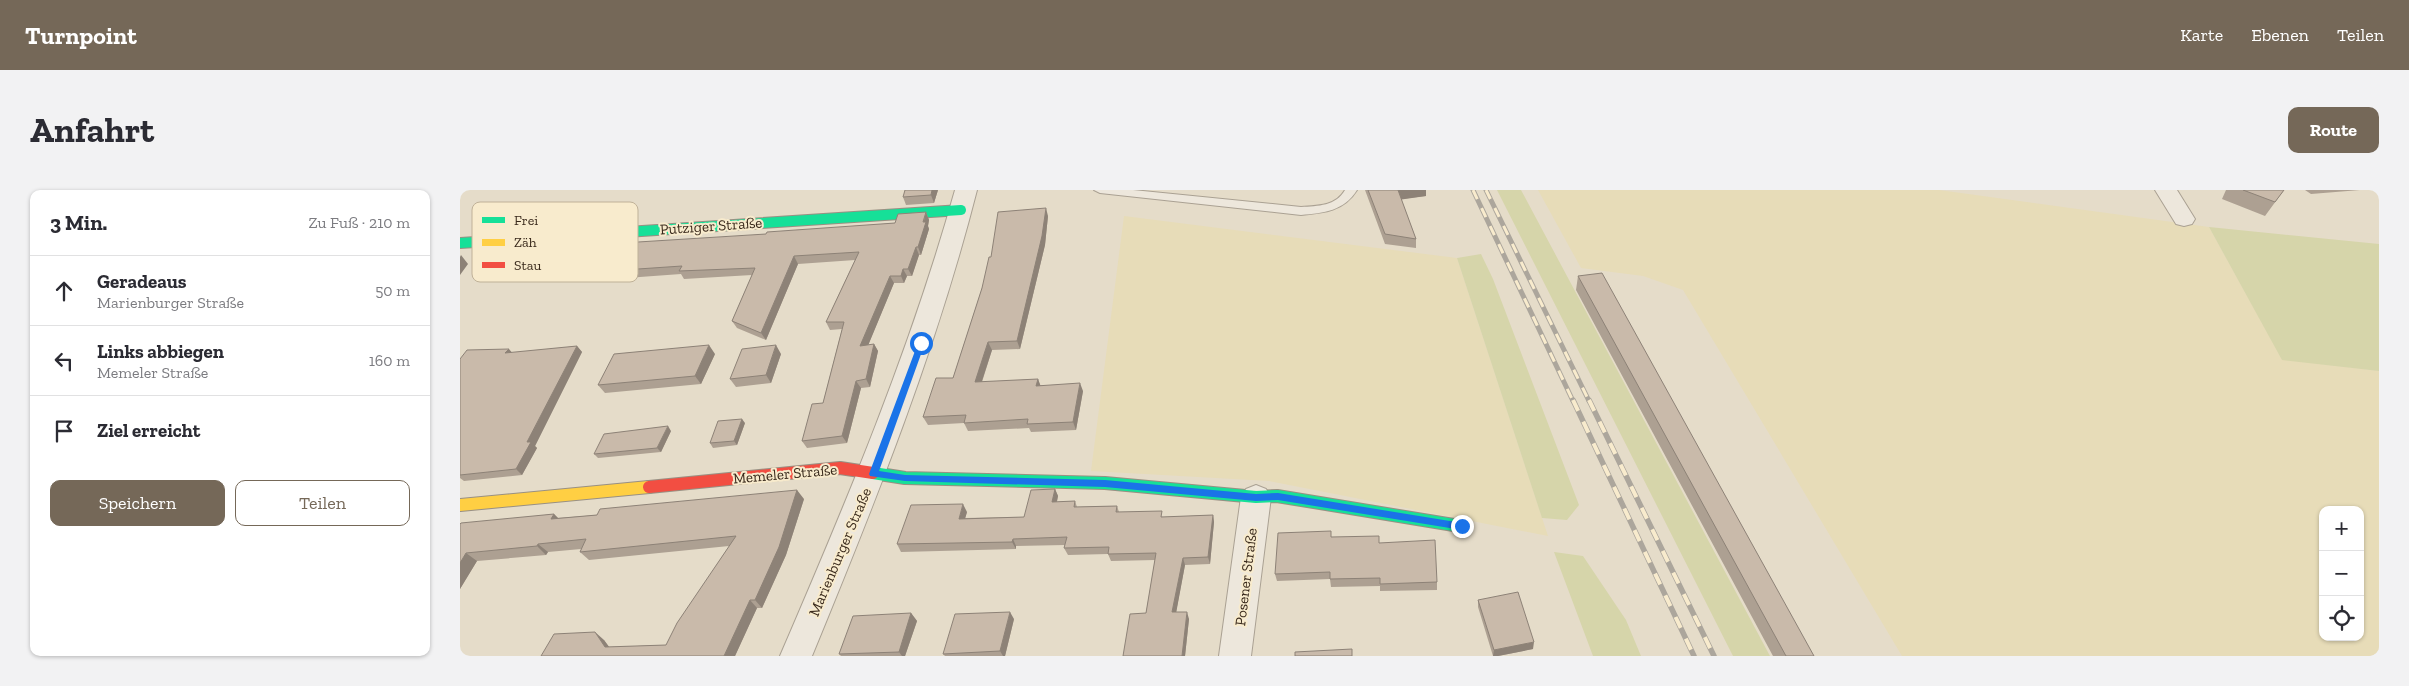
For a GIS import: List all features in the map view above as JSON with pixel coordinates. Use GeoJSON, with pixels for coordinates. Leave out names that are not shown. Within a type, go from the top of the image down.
{"type":"FeatureCollection","features":[{"type":"Feature","properties":{"kind":"street"},"geometry":{"type":"LineString","coordinates":[[2166,190],[2184,219]]}},
{"type":"Feature","properties":{"kind":"street","name":"Putziger Straße"},"geometry":{"type":"LineString","coordinates":[[638,228],[964,200]]}},
{"type":"Feature","properties":{"kind":"street","name":"Marienburger Straße"},"geometry":{"type":"LineString","coordinates":[[796,656],[873,474],[937,300],[964,200]]}},
{"type":"Feature","properties":{"kind":"street","name":"Memeler Straße"},"geometry":{"type":"LineString","coordinates":[[460,506],[840,468],[905,478],[1105,483],[1256,498],[1278,496],[1466,527]]}},
{"type":"Feature","properties":{"kind":"street","name":"Posener Straße"},"geometry":{"type":"LineString","coordinates":[[1235,656],[1256,498]]}},
{"type":"Feature","properties":{"kind":"lane"},"geometry":{"type":"LineString","coordinates":[[1100,190],[1173,193],[1300,211],[1322,210],[1338,204],[1351,190]]}},
{"type":"Feature","properties":{"kind":"shaded area"},"geometry":{"type":"Polygon","coordinates":[[[1538,190],[1939,190],[2209,227],[2282,359],[2379,371],[2379,656],[1902,656],[1683,290],[1643,276],[1581,268],[1538,190]]]}},
{"type":"Feature","properties":{"kind":"shaded area"},"geometry":{"type":"Polygon","coordinates":[[[1124,216],[1457,258],[1548,536],[1269,481],[1091,471],[1124,216]]]}},
{"type":"Feature","properties":{"kind":"green space"},"geometry":{"type":"Polygon","coordinates":[[[1497,190],[1521,190],[1770,656],[1733,656],[1497,190]]]}},
{"type":"Feature","properties":{"kind":"green space"},"geometry":{"type":"Polygon","coordinates":[[[2209,227],[2379,244],[2379,371],[2282,360],[2209,227]]]}},
{"type":"Feature","properties":{"kind":"green space"},"geometry":{"type":"Polygon","coordinates":[[[1481,254],[1493,279],[1579,505],[1567,520],[1542,518],[1457,258],[1481,254]]]}},
{"type":"Feature","properties":{"kind":"green space"},"geometry":{"type":"Polygon","coordinates":[[[1554,552],[1583,556],[1626,620],[1641,656],[1593,656],[1554,552]]]}},
{"type":"Feature","properties":{"kind":"building"},"geometry":{"type":"Polygon","coordinates":[[[905,190],[932,190],[931,195],[903,197],[905,190]]]}},
{"type":"Feature","properties":{"kind":"building"},"geometry":{"type":"Polygon","coordinates":[[[1368,190],[1398,190],[1416,239],[1385,234],[1368,190]]]}},
{"type":"Feature","properties":{"kind":"building"},"geometry":{"type":"Polygon","coordinates":[[[2243,190],[2284,190],[2275,202],[2243,190]]]}},
{"type":"Feature","properties":{"kind":"building"},"geometry":{"type":"Polygon","coordinates":[[[1046,208],[1042,236],[1017,341],[988,342],[975,382],[1038,379],[1036,386],[1080,383],[1073,422],[1027,424],[1028,419],[964,423],[966,415],[923,417],[936,378],[953,378],[982,288],[989,257],[991,257],[998,212],[1046,208]]]}},
{"type":"Feature","properties":{"kind":"building"},"geometry":{"type":"Polygon","coordinates":[[[926,212],[923,222],[926,222],[908,269],[903,269],[901,276],[890,276],[860,346],[874,344],[866,379],[856,381],[842,436],[802,441],[812,404],[823,403],[844,322],[826,322],[859,252],[794,256],[761,333],[732,321],[755,268],[679,271],[682,266],[638,269],[638,242],[895,223],[898,214],[926,212]]]}},
{"type":"Feature","properties":{"kind":"building"},"geometry":{"type":"Polygon","coordinates":[[[1602,273],[1814,656],[1786,656],[1578,276],[1602,273]]]}},
{"type":"Feature","properties":{"kind":"building"},"geometry":{"type":"Polygon","coordinates":[[[709,345],[695,376],[598,385],[614,354],[709,345]]]}},
{"type":"Feature","properties":{"kind":"building"},"geometry":{"type":"Polygon","coordinates":[[[776,345],[766,375],[730,379],[742,349],[776,345]]]}},
{"type":"Feature","properties":{"kind":"building"},"geometry":{"type":"Polygon","coordinates":[[[577,346],[527,442],[531,442],[516,469],[460,475],[460,359],[467,350],[509,349],[505,353],[577,346]]]}},
{"type":"Feature","properties":{"kind":"building"},"geometry":{"type":"Polygon","coordinates":[[[742,419],[734,441],[710,443],[718,421],[742,419]]]}},
{"type":"Feature","properties":{"kind":"building"},"geometry":{"type":"Polygon","coordinates":[[[668,426],[657,448],[594,454],[604,434],[668,426]]]}},
{"type":"Feature","properties":{"kind":"building"},"geometry":{"type":"Polygon","coordinates":[[[1055,489],[1052,502],[1075,501],[1074,507],[1117,506],[1116,512],[1162,511],[1161,517],[1213,515],[1208,557],[1183,558],[1172,612],[1187,612],[1182,656],[1123,656],[1130,614],[1146,613],[1156,553],[1108,554],[1109,547],[1064,548],[1067,537],[1013,539],[1012,542],[897,544],[911,505],[963,504],[959,519],[1024,517],[1031,490],[1055,489]]]}},
{"type":"Feature","properties":{"kind":"building"},"geometry":{"type":"Polygon","coordinates":[[[797,490],[779,547],[755,600],[750,600],[724,656],[541,656],[554,634],[595,632],[605,647],[666,645],[677,623],[736,536],[580,552],[586,539],[466,553],[460,563],[461,523],[554,514],[551,519],[597,515],[600,509],[797,490]]]}},
{"type":"Feature","properties":{"kind":"building"},"geometry":{"type":"Polygon","coordinates":[[[1331,531],[1331,537],[1379,536],[1379,543],[1435,540],[1437,582],[1380,584],[1380,578],[1330,579],[1330,572],[1275,574],[1278,533],[1331,531]]]}},
{"type":"Feature","properties":{"kind":"building"},"geometry":{"type":"Polygon","coordinates":[[[1518,592],[1534,642],[1494,650],[1478,600],[1518,592]]]}},
{"type":"Feature","properties":{"kind":"building"},"geometry":{"type":"Polygon","coordinates":[[[1010,612],[1000,651],[943,654],[955,614],[1010,612]]]}},
{"type":"Feature","properties":{"kind":"building"},"geometry":{"type":"Polygon","coordinates":[[[911,613],[899,652],[839,654],[853,616],[911,613]]]}},
{"type":"Feature","properties":{"kind":"building"},"geometry":{"type":"Polygon","coordinates":[[[1352,649],[1352,656],[1295,656],[1295,652],[1352,649]]]}},
{"type":"Feature","properties":{"kind":"railway"},"geometry":{"type":"LineString","coordinates":[[1473,190],[1573,401]]}},
{"type":"Feature","properties":{"kind":"railway"},"geometry":{"type":"LineString","coordinates":[[1486,190],[1589,401]]}},
{"type":"Feature","properties":{"kind":"railway"},"geometry":{"type":"LineString","coordinates":[[1573,400],[1694,656]]}},
{"type":"Feature","properties":{"kind":"railway"},"geometry":{"type":"LineString","coordinates":[[1589,400],[1714,656]]}},
{"type":"Feature","properties":{"kind":"traffic: fast"},"geometry":{"type":"LineString","coordinates":[[638,231],[961,210]]}},
{"type":"Feature","properties":{"kind":"traffic: fast"},"geometry":{"type":"LineString","coordinates":[[460,243],[472,242]]}},
{"type":"Feature","properties":{"kind":"traffic: fast"},"geometry":{"type":"LineString","coordinates":[[873,473],[905,478],[1105,483],[1256,497],[1277,496],[1466,527]]}},
{"type":"Feature","properties":{"kind":"traffic: slow"},"geometry":{"type":"LineString","coordinates":[[460,505],[649,487]]}},
{"type":"Feature","properties":{"kind":"traffic: jam"},"geometry":{"type":"LineString","coordinates":[[649,487],[840,468],[873,473]]}},
{"type":"Feature","properties":{"kind":"route"},"geometry":{"type":"LineString","coordinates":[[921,343],[873,474],[905,478],[1105,483],[1256,498],[1278,496],[1462,526]]}}]}
